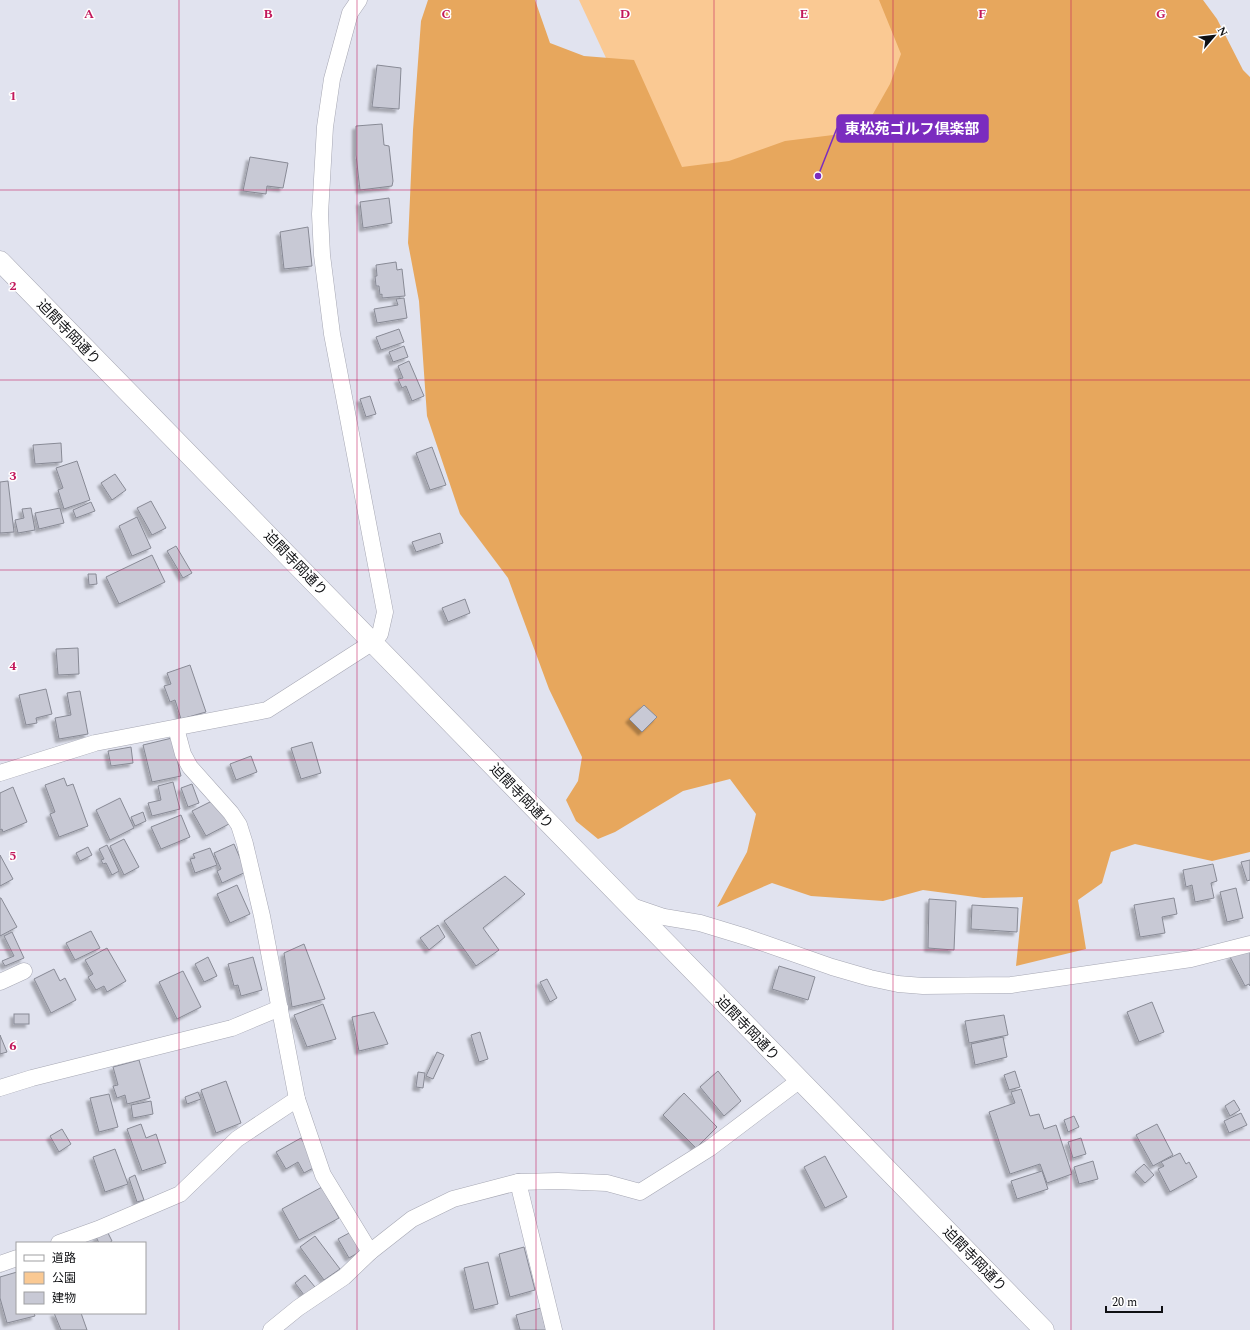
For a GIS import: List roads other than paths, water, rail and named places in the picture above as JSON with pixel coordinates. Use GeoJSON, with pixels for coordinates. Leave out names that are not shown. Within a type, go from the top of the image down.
{"type":"FeatureCollection","features":[{"type":"Feature","properties":{"kind":"street"},"geometry":{"type":"LineString","coordinates":[[0,773],[95,743],[268,710],[373,642],[380,634],[385,612],[332,334],[322,255],[320,214],[325,127],[332,79],[350,13],[359,0]]}},
{"type":"Feature","properties":{"kind":"street","name":"迫間寺岡通り"},"geometry":{"type":"LineString","coordinates":[[0,261],[1044,1330]]}},
{"type":"Feature","properties":{"kind":"street"},"geometry":{"type":"LineString","coordinates":[[176,728],[183,754],[190,767],[231,813],[239,825],[262,916],[297,1100],[323,1175],[370,1252]]}},
{"type":"Feature","properties":{"kind":"street"},"geometry":{"type":"LineString","coordinates":[[627,904],[664,917],[700,923],[746,937],[832,967],[870,978],[898,984],[923,986],[1011,985],[1191,959],[1250,944]]}},
{"type":"Feature","properties":{"kind":"street"},"geometry":{"type":"LineString","coordinates":[[0,982],[24,971]]}},
{"type":"Feature","properties":{"kind":"street"},"geometry":{"type":"LineString","coordinates":[[0,1088],[32,1078],[232,1028],[280,1008]]}},
{"type":"Feature","properties":{"kind":"street"},"geometry":{"type":"LineString","coordinates":[[270,1330],[298,1308],[344,1277],[370,1252],[412,1219],[453,1199],[518,1182],[558,1181],[607,1183],[640,1192],[710,1148],[800,1080]]}},
{"type":"Feature","properties":{"kind":"street"},"geometry":{"type":"LineString","coordinates":[[62,1242],[98,1229],[180,1194],[237,1139],[297,1100]]}},
{"type":"Feature","properties":{"kind":"street"},"geometry":{"type":"LineString","coordinates":[[518,1182],[554,1330]]}},
{"type":"Feature","properties":{"kind":"street"},"geometry":{"type":"LineString","coordinates":[[0,1264],[16,1258]]}},
{"type":"Feature","properties":{"kind":"place","name":"東松苑ゴルフ倶楽部"},"geometry":{"type":"Point","coordinates":[818,176]}}]}
